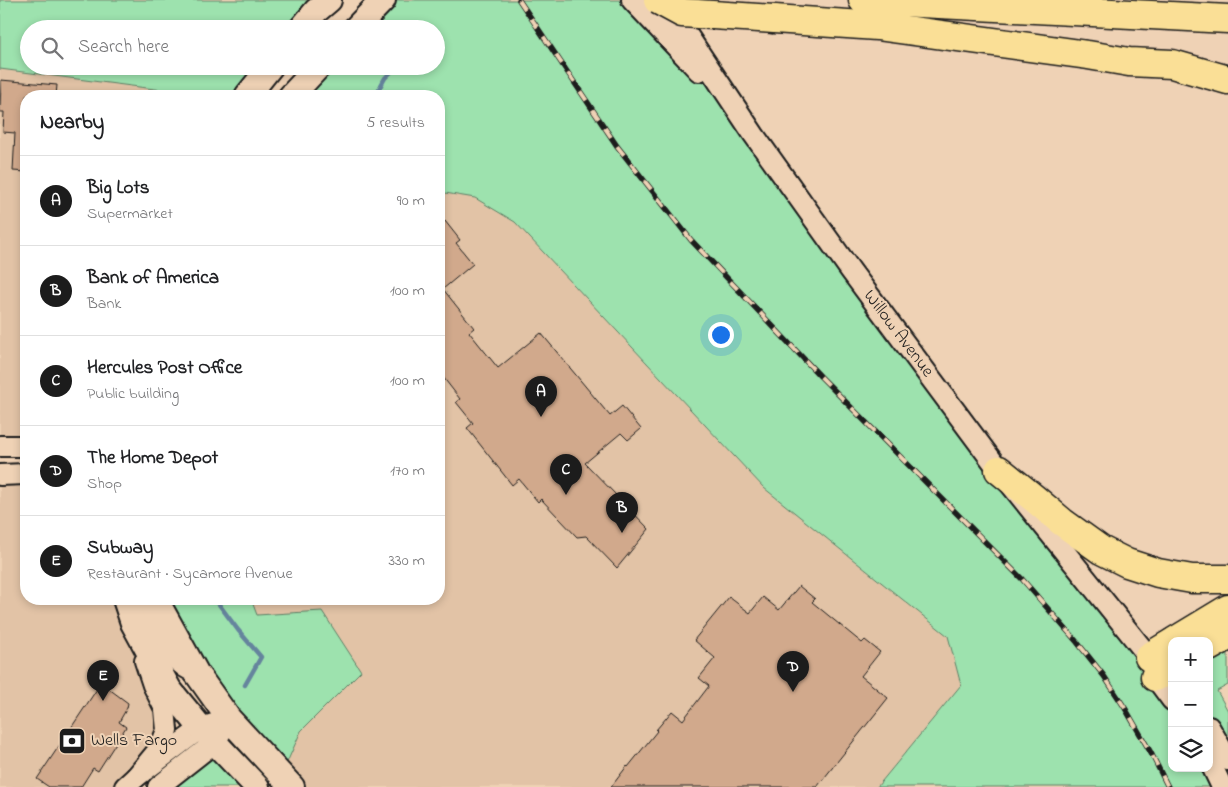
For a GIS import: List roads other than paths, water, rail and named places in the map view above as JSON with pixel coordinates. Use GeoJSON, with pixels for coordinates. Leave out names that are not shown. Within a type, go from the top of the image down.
{"type":"FeatureCollection","features":[{"type":"Feature","properties":{"kind":"highway"},"geometry":{"type":"LineString","coordinates":[[658,0],[682,13],[891,27],[1088,55],[1128,62],[1217,86],[1228,91]]}},
{"type":"Feature","properties":{"kind":"highway"},"geometry":{"type":"LineString","coordinates":[[863,0],[1228,19]]}},
{"type":"Feature","properties":{"kind":"highway"},"geometry":{"type":"LineString","coordinates":[[1128,62],[1172,64],[1228,80]]}},
{"type":"Feature","properties":{"kind":"highway"},"geometry":{"type":"LineString","coordinates":[[999,470],[1062,522],[1101,550],[1127,563],[1158,573],[1192,579],[1228,579]]}},
{"type":"Feature","properties":{"kind":"highway"},"geometry":{"type":"LineString","coordinates":[[1182,637],[1228,609]]}},
{"type":"Feature","properties":{"kind":"highway"},"geometry":{"type":"LineString","coordinates":[[1213,645],[1228,636]]}},
{"type":"Feature","properties":{"kind":"main road"},"geometry":{"type":"LineString","coordinates":[[308,20],[328,0]]}},
{"type":"Feature","properties":{"kind":"main road"},"geometry":{"type":"LineString","coordinates":[[364,20],[383,0]]}},
{"type":"Feature","properties":{"kind":"main road"},"geometry":{"type":"LineString","coordinates":[[252,90],[264,75]]}},
{"type":"Feature","properties":{"kind":"main road"},"geometry":{"type":"LineString","coordinates":[[297,90],[311,75]]}},
{"type":"Feature","properties":{"kind":"main road"},"geometry":{"type":"LineString","coordinates":[[127,605],[133,623],[169,688],[207,735],[257,787]]}},
{"type":"Feature","properties":{"kind":"main road"},"geometry":{"type":"LineString","coordinates":[[160,605],[197,674],[229,719],[292,787]]}},
{"type":"Feature","properties":{"kind":"street"},"geometry":{"type":"LineString","coordinates":[[632,0],[754,134]]}},
{"type":"Feature","properties":{"kind":"street","name":"Willow Avenue"},"geometry":{"type":"LineString","coordinates":[[662,0],[851,271],[999,470],[1165,664],[1168,682]]}},
{"type":"Feature","properties":{"kind":"street"},"geometry":{"type":"LineString","coordinates":[[0,446],[20,446]]}},
{"type":"Feature","properties":{"kind":"street"},"geometry":{"type":"LineString","coordinates":[[0,475],[20,474]]}},
{"type":"Feature","properties":{"kind":"street"},"geometry":{"type":"LineString","coordinates":[[145,605],[173,657],[197,674]]}},
{"type":"Feature","properties":{"kind":"street"},"geometry":{"type":"LineString","coordinates":[[131,782],[160,748],[167,730],[165,709],[153,685],[133,623]]}},
{"type":"Feature","properties":{"kind":"street"},"geometry":{"type":"LineString","coordinates":[[131,782],[207,735],[229,719]]}},
{"type":"Feature","properties":{"kind":"street"},"geometry":{"type":"LineString","coordinates":[[1210,727],[1228,760]]}},
{"type":"Feature","properties":{"kind":"street"},"geometry":{"type":"LineString","coordinates":[[158,787],[207,735]]}},
{"type":"Feature","properties":{"kind":"street"},"geometry":{"type":"LineString","coordinates":[[1213,768],[1222,787]]}},
{"type":"Feature","properties":{"kind":"waterway"},"geometry":{"type":"LineString","coordinates":[[378,90],[388,75]]}},
{"type":"Feature","properties":{"kind":"waterway"},"geometry":{"type":"LineString","coordinates":[[219,605],[261,657],[245,685]]}},
{"type":"Feature","properties":{"kind":"railway"},"geometry":{"type":"LineString","coordinates":[[519,0],[617,146],[691,240],[820,376],[1022,579],[1077,642],[1104,676],[1125,708],[1168,787]]}},
{"type":"Feature","properties":{"kind":"place","name":"Big Lots"},"geometry":{"type":"Point","coordinates":[541,417]}},
{"type":"Feature","properties":{"kind":"place","name":"Hercules Post Office"},"geometry":{"type":"Point","coordinates":[566,495]}},
{"type":"Feature","properties":{"kind":"place","name":"Bank of America"},"geometry":{"type":"Point","coordinates":[622,533]}},
{"type":"Feature","properties":{"kind":"place","name":"The Home Depot"},"geometry":{"type":"Point","coordinates":[793,692]}},
{"type":"Feature","properties":{"kind":"place","name":"Subway"},"geometry":{"type":"Point","coordinates":[103,701]}},
{"type":"Feature","properties":{"kind":"place","name":"Wells Fargo"},"geometry":{"type":"Point","coordinates":[72,741]}}]}
